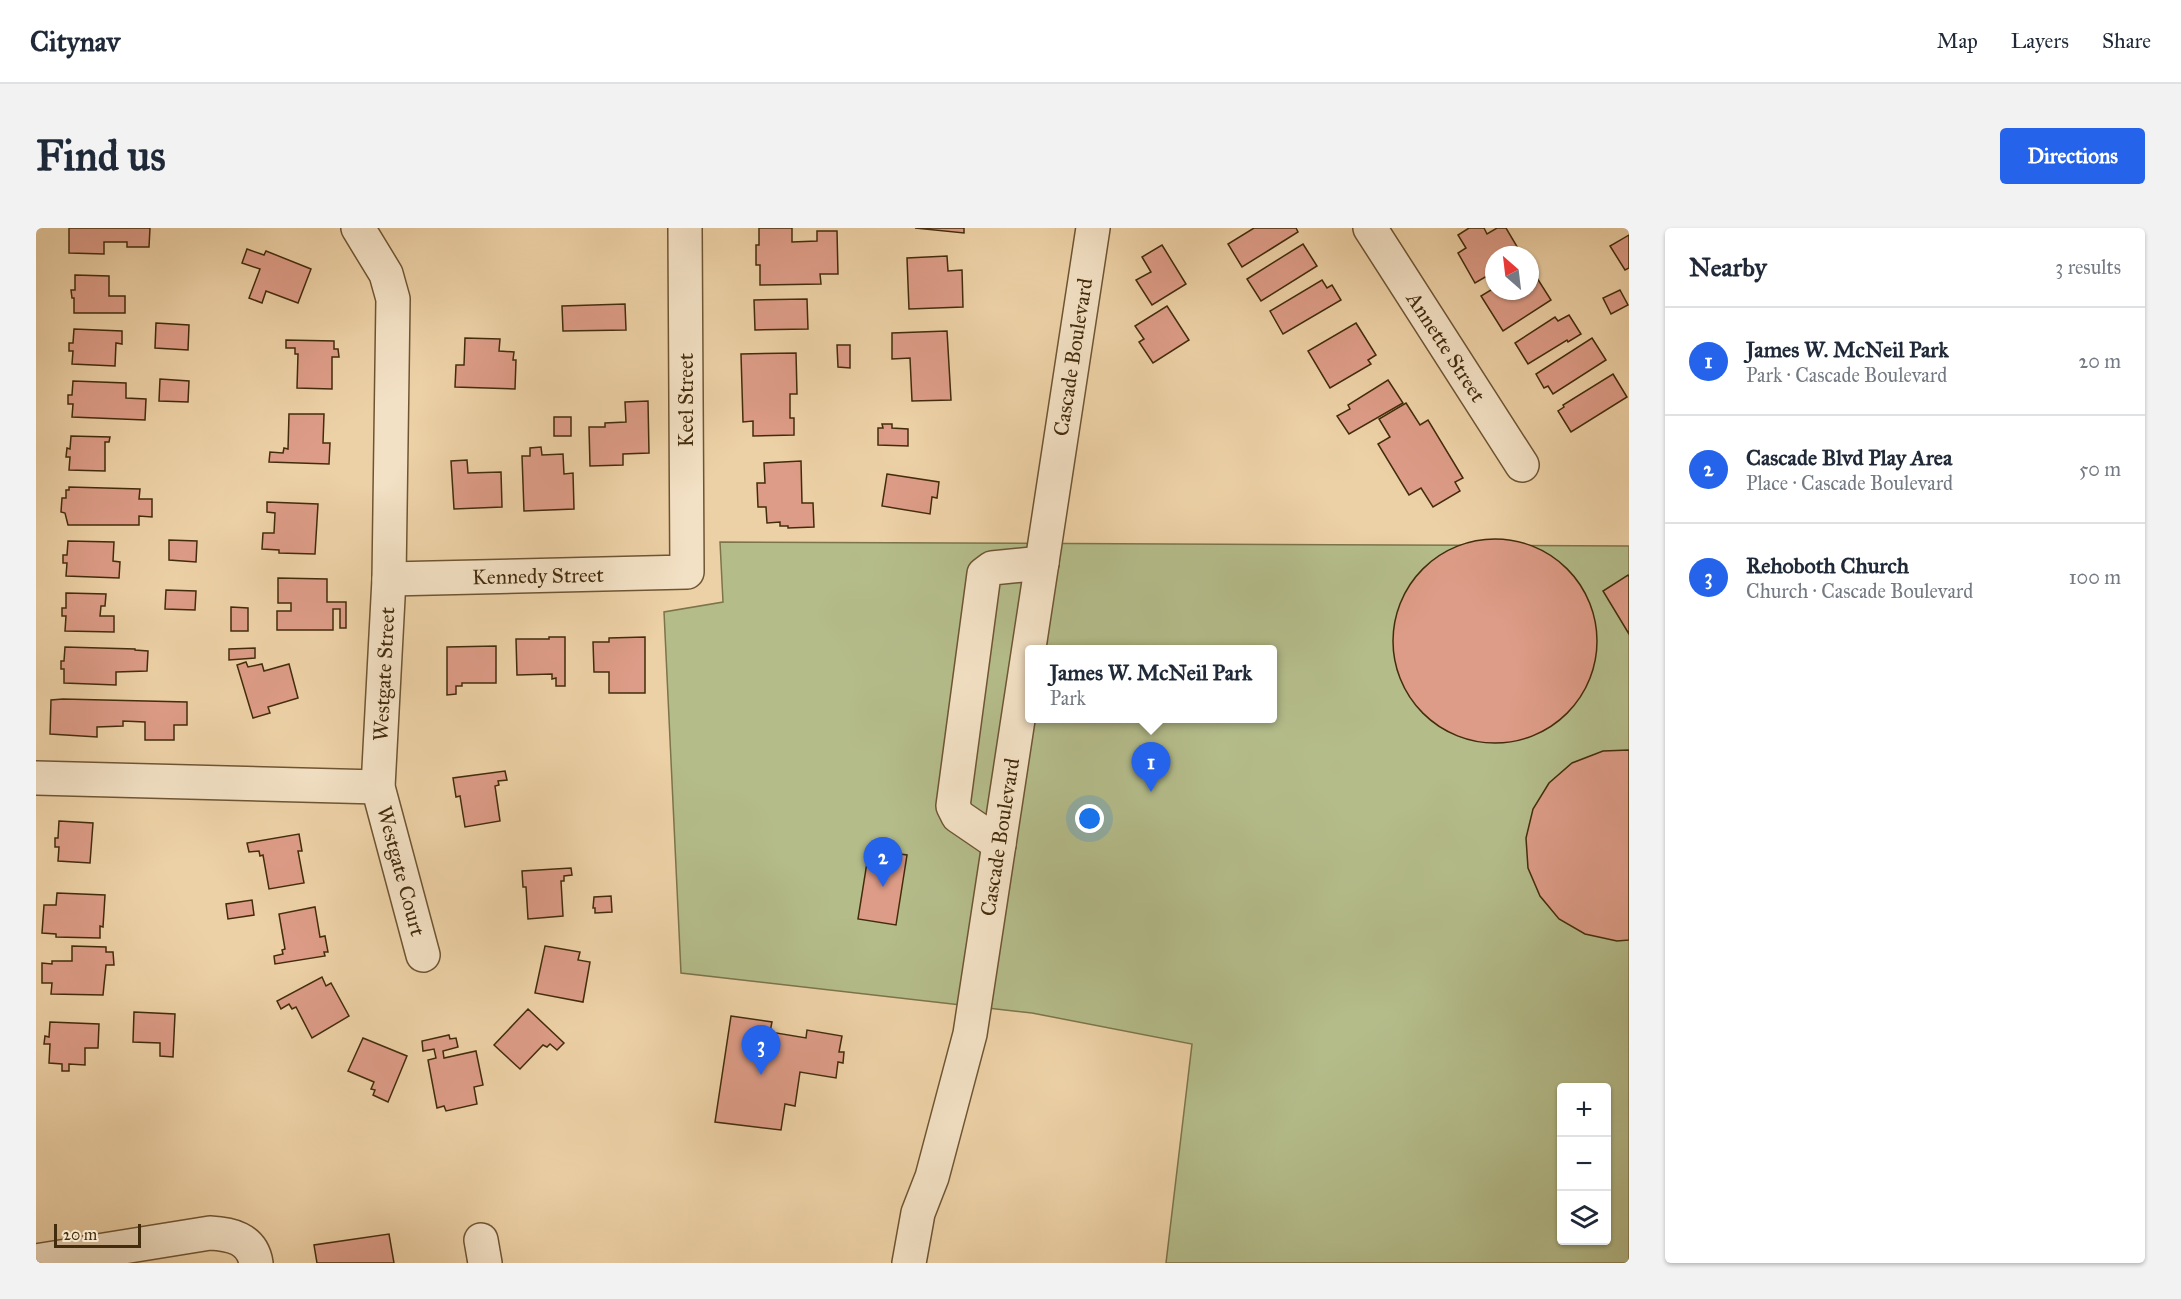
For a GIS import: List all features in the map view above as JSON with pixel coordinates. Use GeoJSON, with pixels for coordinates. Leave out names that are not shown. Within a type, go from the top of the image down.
{"type":"FeatureCollection","features":[{"type":"Feature","properties":{"kind":"street","name":"Westgate Street"},"geometry":{"type":"LineString","coordinates":[[358,228],[386,274],[393,299],[389,579],[378,787]]}},
{"type":"Feature","properties":{"kind":"street","name":"Keel Street"},"geometry":{"type":"LineString","coordinates":[[685,228],[687,572]]}},
{"type":"Feature","properties":{"kind":"street","name":"Cascade Boulevard"},"geometry":{"type":"LineString","coordinates":[[1029,645],[1093,228]]}},
{"type":"Feature","properties":{"kind":"street","name":"Annette Street"},"geometry":{"type":"LineString","coordinates":[[1370,228],[1522,465]]}},
{"type":"Feature","properties":{"kind":"street"},"geometry":{"type":"LineString","coordinates":[[999,843],[958,816],[953,806],[984,574],[992,568],[1042,563]]}},
{"type":"Feature","properties":{"kind":"street","name":"Kennedy Street"},"geometry":{"type":"LineString","coordinates":[[389,579],[687,572]]}},
{"type":"Feature","properties":{"kind":"street","name":"Cascade Boulevard"},"geometry":{"type":"LineString","coordinates":[[909,1263],[918,1213],[932,1178],[970,1034],[1025,674]]}},
{"type":"Feature","properties":{"kind":"street"},"geometry":{"type":"LineString","coordinates":[[36,778],[378,787]]}},
{"type":"Feature","properties":{"kind":"street","name":"Westgate Court"},"geometry":{"type":"LineString","coordinates":[[378,787],[423,955]]}},
{"type":"Feature","properties":{"kind":"street"},"geometry":{"type":"LineString","coordinates":[[36,1261],[210,1233],[230,1234],[247,1244],[256,1263]]}},
{"type":"Feature","properties":{"kind":"green space"},"geometry":{"type":"Polygon","coordinates":[[[720,542],[1629,546],[1629,1263],[1166,1263],[1192,1044],[1032,1013],[681,973],[664,612],[723,602],[720,542]]]}},
{"type":"Feature","properties":{"kind":"building"},"geometry":{"type":"Polygon","coordinates":[[[69,228],[150,228],[149,247],[127,247],[127,242],[104,242],[104,254],[69,253],[69,228]]]}},
{"type":"Feature","properties":{"kind":"building"},"geometry":{"type":"Polygon","coordinates":[[[759,228],[792,228],[792,242],[817,241],[817,231],[837,231],[838,274],[820,274],[821,284],[760,285],[760,265],[756,265],[759,228]]]}},
{"type":"Feature","properties":{"kind":"building"},"geometry":{"type":"Polygon","coordinates":[[[915,228],[964,228],[964,233],[915,228]]]}},
{"type":"Feature","properties":{"kind":"building"},"geometry":{"type":"Polygon","coordinates":[[[1254,228],[1296,228],[1298,232],[1242,267],[1228,244],[1254,228]]]}},
{"type":"Feature","properties":{"kind":"building"},"geometry":{"type":"Polygon","coordinates":[[[1469,228],[1484,228],[1487,234],[1497,228],[1506,228],[1517,246],[1485,246],[1485,277],[1475,283],[1458,253],[1466,248],[1458,235],[1469,228]]]}},
{"type":"Feature","properties":{"kind":"building"},"geometry":{"type":"Polygon","coordinates":[[[1629,235],[1629,268],[1625,270],[1610,246],[1629,235]]]}},
{"type":"Feature","properties":{"kind":"building"},"geometry":{"type":"Polygon","coordinates":[[[1303,244],[1317,266],[1261,301],[1247,279],[1303,244]]]}},
{"type":"Feature","properties":{"kind":"building"},"geometry":{"type":"Polygon","coordinates":[[[1162,245],[1186,284],[1152,305],[1136,280],[1151,272],[1142,257],[1162,245]]]}},
{"type":"Feature","properties":{"kind":"building"},"geometry":{"type":"Polygon","coordinates":[[[247,249],[264,255],[266,251],[311,269],[298,303],[266,291],[262,303],[249,298],[260,269],[242,263],[247,249]]]}},
{"type":"Feature","properties":{"kind":"building"},"geometry":{"type":"Polygon","coordinates":[[[947,256],[948,271],[962,270],[963,307],[909,309],[907,258],[947,256]]]}},
{"type":"Feature","properties":{"kind":"building"},"geometry":{"type":"Polygon","coordinates":[[[75,275],[109,276],[109,296],[125,296],[125,313],[74,313],[74,298],[72,298],[71,290],[75,290],[75,275]]]}},
{"type":"Feature","properties":{"kind":"building"},"geometry":{"type":"Polygon","coordinates":[[[1322,280],[1327,288],[1332,285],[1341,300],[1283,334],[1270,311],[1322,280]]]}},
{"type":"Feature","properties":{"kind":"building"},"geometry":{"type":"Polygon","coordinates":[[[1539,281],[1551,300],[1503,331],[1481,296],[1485,294],[1485,300],[1539,300],[1539,281]]]}},
{"type":"Feature","properties":{"kind":"building"},"geometry":{"type":"Polygon","coordinates":[[[1620,290],[1628,305],[1611,314],[1603,298],[1620,290]]]}},
{"type":"Feature","properties":{"kind":"building"},"geometry":{"type":"Polygon","coordinates":[[[807,299],[808,329],[755,330],[754,300],[807,299]]]}},
{"type":"Feature","properties":{"kind":"building"},"geometry":{"type":"Polygon","coordinates":[[[625,304],[626,330],[563,331],[562,306],[625,304]]]}},
{"type":"Feature","properties":{"kind":"building"},"geometry":{"type":"Polygon","coordinates":[[[1167,306],[1189,340],[1153,363],[1139,342],[1144,339],[1135,326],[1167,306]]]}},
{"type":"Feature","properties":{"kind":"building"},"geometry":{"type":"Polygon","coordinates":[[[1569,315],[1581,334],[1528,364],[1515,343],[1555,317],[1558,321],[1569,315]]]}},
{"type":"Feature","properties":{"kind":"building"},"geometry":{"type":"Polygon","coordinates":[[[156,323],[189,325],[188,350],[155,348],[156,323]]]}},
{"type":"Feature","properties":{"kind":"building"},"geometry":{"type":"Polygon","coordinates":[[[1356,323],[1376,355],[1368,360],[1371,364],[1330,388],[1308,351],[1356,323]]]}},
{"type":"Feature","properties":{"kind":"building"},"geometry":{"type":"Polygon","coordinates":[[[74,329],[122,331],[122,344],[116,343],[115,366],[72,364],[73,351],[69,351],[69,343],[73,343],[74,329]]]}},
{"type":"Feature","properties":{"kind":"building"},"geometry":{"type":"Polygon","coordinates":[[[947,331],[951,400],[912,401],[910,358],[892,359],[892,333],[947,331]]]}},
{"type":"Feature","properties":{"kind":"building"},"geometry":{"type":"Polygon","coordinates":[[[465,338],[500,339],[499,351],[514,352],[515,389],[455,387],[456,365],[464,365],[465,338]]]}},
{"type":"Feature","properties":{"kind":"building"},"geometry":{"type":"Polygon","coordinates":[[[1592,338],[1606,360],[1553,394],[1548,386],[1544,388],[1536,374],[1592,338]]]}},
{"type":"Feature","properties":{"kind":"building"},"geometry":{"type":"Polygon","coordinates":[[[286,340],[334,341],[334,349],[338,349],[339,357],[332,357],[332,389],[297,388],[298,354],[295,354],[295,348],[286,348],[286,340]]]}},
{"type":"Feature","properties":{"kind":"building"},"geometry":{"type":"Polygon","coordinates":[[[837,345],[850,345],[850,368],[838,367],[837,345]]]}},
{"type":"Feature","properties":{"kind":"building"},"geometry":{"type":"Polygon","coordinates":[[[796,353],[797,394],[790,394],[790,418],[794,418],[794,435],[753,436],[753,421],[743,422],[741,354],[796,353]]]}},
{"type":"Feature","properties":{"kind":"building"},"geometry":{"type":"Polygon","coordinates":[[[1613,374],[1627,397],[1571,432],[1558,411],[1564,407],[1563,405],[1613,374]]]}},
{"type":"Feature","properties":{"kind":"building"},"geometry":{"type":"Polygon","coordinates":[[[160,379],[189,381],[188,402],[159,401],[160,379]]]}},
{"type":"Feature","properties":{"kind":"building"},"geometry":{"type":"Polygon","coordinates":[[[1388,380],[1403,403],[1349,434],[1337,416],[1350,409],[1348,405],[1388,380]]]}},
{"type":"Feature","properties":{"kind":"building"},"geometry":{"type":"Polygon","coordinates":[[[73,381],[126,383],[126,398],[146,399],[145,420],[72,417],[73,404],[68,404],[68,395],[72,395],[73,381]]]}},
{"type":"Feature","properties":{"kind":"building"},"geometry":{"type":"Polygon","coordinates":[[[648,401],[649,453],[623,454],[623,465],[590,466],[589,427],[605,427],[605,423],[626,422],[625,402],[648,401]]]}},
{"type":"Feature","properties":{"kind":"building"},"geometry":{"type":"Polygon","coordinates":[[[1406,403],[1420,425],[1428,420],[1463,478],[1455,482],[1460,491],[1433,507],[1421,488],[1409,495],[1378,444],[1390,437],[1379,419],[1406,403]]]}},
{"type":"Feature","properties":{"kind":"building"},"geometry":{"type":"Polygon","coordinates":[[[289,414],[324,414],[323,443],[330,443],[329,464],[269,462],[270,452],[283,453],[284,448],[288,449],[289,414]]]}},
{"type":"Feature","properties":{"kind":"building"},"geometry":{"type":"Polygon","coordinates":[[[554,417],[571,417],[571,436],[554,436],[554,417]]]}},
{"type":"Feature","properties":{"kind":"building"},"geometry":{"type":"Polygon","coordinates":[[[882,424],[892,424],[892,428],[908,429],[908,446],[878,445],[878,428],[883,428],[882,424]]]}},
{"type":"Feature","properties":{"kind":"building"},"geometry":{"type":"Polygon","coordinates":[[[71,436],[110,437],[109,442],[105,442],[105,471],[69,470],[70,457],[66,457],[67,448],[70,449],[71,436]]]}},
{"type":"Feature","properties":{"kind":"building"},"geometry":{"type":"Polygon","coordinates":[[[541,447],[542,455],[563,454],[564,474],[573,473],[574,509],[524,511],[522,456],[530,456],[530,448],[541,447]]]}},
{"type":"Feature","properties":{"kind":"building"},"geometry":{"type":"Polygon","coordinates":[[[467,460],[468,473],[501,472],[502,507],[454,509],[451,461],[467,460]]]}},
{"type":"Feature","properties":{"kind":"building"},"geometry":{"type":"Polygon","coordinates":[[[801,461],[802,503],[813,503],[814,527],[788,528],[788,526],[780,526],[780,522],[767,523],[766,507],[758,507],[757,483],[765,483],[764,463],[801,461]]]}},
{"type":"Feature","properties":{"kind":"building"},"geometry":{"type":"Polygon","coordinates":[[[887,474],[939,482],[937,498],[932,497],[930,514],[882,506],[887,474]]]}},
{"type":"Feature","properties":{"kind":"building"},"geometry":{"type":"Polygon","coordinates":[[[69,487],[140,489],[139,499],[152,499],[152,517],[139,516],[139,525],[68,525],[65,513],[61,512],[62,498],[66,498],[66,490],[69,490],[69,487]]]}},
{"type":"Feature","properties":{"kind":"building"},"geometry":{"type":"Polygon","coordinates":[[[267,502],[318,504],[315,554],[279,553],[279,550],[262,549],[263,533],[274,533],[275,513],[267,512],[267,502]]]}},
{"type":"Feature","properties":{"kind":"building"},"geometry":{"type":"Polygon","coordinates":[[[1485,539],[1505,539],[1525,543],[1543,551],[1560,562],[1574,576],[1593,611],[1597,641],[1593,671],[1585,689],[1574,706],[1560,720],[1525,739],[1505,743],[1485,743],[1465,739],[1447,731],[1430,720],[1416,706],[1397,671],[1393,651],[1393,631],[1397,611],[1405,593],[1416,576],[1430,562],[1465,543],[1485,539]]]}},
{"type":"Feature","properties":{"kind":"building"},"geometry":{"type":"Polygon","coordinates":[[[169,540],[197,541],[196,562],[169,560],[169,540]]]}},
{"type":"Feature","properties":{"kind":"building"},"geometry":{"type":"Polygon","coordinates":[[[68,541],[114,542],[113,561],[120,562],[119,578],[66,576],[67,563],[63,563],[63,555],[67,555],[68,541]]]}},
{"type":"Feature","properties":{"kind":"building"},"geometry":{"type":"Polygon","coordinates":[[[1628,575],[1629,577],[1629,634],[1603,591],[1628,575]]]}},
{"type":"Feature","properties":{"kind":"building"},"geometry":{"type":"Polygon","coordinates":[[[278,578],[327,579],[327,602],[346,602],[346,628],[340,628],[340,609],[333,609],[333,630],[277,630],[277,611],[291,611],[291,603],[278,603],[278,578]]]}},
{"type":"Feature","properties":{"kind":"building"},"geometry":{"type":"Polygon","coordinates":[[[166,590],[196,591],[195,610],[165,609],[166,590]]]}},
{"type":"Feature","properties":{"kind":"building"},"geometry":{"type":"Polygon","coordinates":[[[66,593],[106,594],[105,606],[101,606],[100,616],[114,616],[114,632],[65,631],[66,616],[62,616],[62,608],[66,608],[66,593]]]}},
{"type":"Feature","properties":{"kind":"building"},"geometry":{"type":"Polygon","coordinates":[[[231,607],[248,608],[248,631],[231,631],[231,607]]]}},
{"type":"Feature","properties":{"kind":"building"},"geometry":{"type":"Polygon","coordinates":[[[549,637],[565,637],[565,686],[556,686],[556,678],[552,679],[552,674],[517,675],[516,639],[549,639],[549,637]]]}},
{"type":"Feature","properties":{"kind":"building"},"geometry":{"type":"Polygon","coordinates":[[[645,637],[645,693],[609,693],[609,672],[594,672],[593,642],[609,642],[609,638],[645,637]]]}},
{"type":"Feature","properties":{"kind":"building"},"geometry":{"type":"Polygon","coordinates":[[[496,646],[496,683],[462,683],[462,686],[456,686],[456,694],[447,695],[447,647],[496,646]]]}},
{"type":"Feature","properties":{"kind":"building"},"geometry":{"type":"Polygon","coordinates":[[[65,647],[148,651],[147,671],[116,672],[116,685],[64,683],[64,669],[61,669],[61,661],[64,661],[65,647]]]}},
{"type":"Feature","properties":{"kind":"building"},"geometry":{"type":"Polygon","coordinates":[[[255,648],[255,658],[229,660],[229,649],[255,648]]]}},
{"type":"Feature","properties":{"kind":"building"},"geometry":{"type":"Polygon","coordinates":[[[246,662],[248,667],[262,664],[264,671],[289,664],[298,698],[268,707],[270,713],[253,718],[237,665],[246,662]]]}},
{"type":"Feature","properties":{"kind":"building"},"geometry":{"type":"Polygon","coordinates":[[[51,700],[187,702],[187,725],[174,725],[174,740],[145,740],[145,722],[123,721],[123,726],[97,727],[97,737],[50,734],[51,700]]]}},
{"type":"Feature","properties":{"kind":"building"},"geometry":{"type":"Polygon","coordinates":[[[1629,750],[1629,940],[1617,941],[1585,934],[1559,919],[1540,896],[1528,868],[1526,838],[1533,809],[1549,783],[1572,763],[1603,751],[1629,750]]]}},
{"type":"Feature","properties":{"kind":"building"},"geometry":{"type":"Polygon","coordinates":[[[505,771],[507,780],[498,781],[499,785],[495,786],[500,821],[465,827],[460,796],[456,797],[453,778],[505,771]]]}},
{"type":"Feature","properties":{"kind":"building"},"geometry":{"type":"Polygon","coordinates":[[[59,821],[93,823],[90,863],[58,861],[59,847],[55,847],[55,838],[58,838],[59,821]]]}},
{"type":"Feature","properties":{"kind":"building"},"geometry":{"type":"Polygon","coordinates":[[[299,834],[302,851],[298,851],[304,883],[269,889],[263,855],[260,856],[259,851],[249,852],[247,843],[299,834]]]}},
{"type":"Feature","properties":{"kind":"building"},"geometry":{"type":"Polygon","coordinates":[[[869,850],[907,855],[896,925],[858,919],[869,850]]]}},
{"type":"Feature","properties":{"kind":"building"},"geometry":{"type":"Polygon","coordinates":[[[571,868],[572,875],[564,876],[564,881],[561,881],[563,916],[528,919],[526,887],[523,887],[522,871],[571,868]]]}},
{"type":"Feature","properties":{"kind":"building"},"geometry":{"type":"Polygon","coordinates":[[[57,893],[105,895],[100,938],[56,937],[56,934],[42,933],[44,905],[56,905],[57,893]]]}},
{"type":"Feature","properties":{"kind":"building"},"geometry":{"type":"Polygon","coordinates":[[[611,896],[612,912],[595,913],[594,897],[611,896]]]}},
{"type":"Feature","properties":{"kind":"building"},"geometry":{"type":"Polygon","coordinates":[[[252,900],[254,915],[228,919],[226,904],[252,900]]]}},
{"type":"Feature","properties":{"kind":"building"},"geometry":{"type":"Polygon","coordinates":[[[315,907],[320,937],[325,936],[328,952],[324,952],[325,956],[275,964],[274,956],[283,954],[282,950],[285,949],[279,914],[315,907]]]}},
{"type":"Feature","properties":{"kind":"building"},"geometry":{"type":"Polygon","coordinates":[[[72,946],[106,947],[106,952],[113,952],[114,965],[106,965],[103,995],[51,994],[52,983],[42,983],[42,963],[72,961],[72,946]]]}},
{"type":"Feature","properties":{"kind":"building"},"geometry":{"type":"Polygon","coordinates":[[[545,946],[580,952],[578,960],[590,962],[583,1002],[535,993],[545,946]]]}},
{"type":"Feature","properties":{"kind":"building"},"geometry":{"type":"Polygon","coordinates":[[[322,977],[326,986],[331,983],[349,1016],[312,1038],[296,1007],[292,1009],[289,1004],[281,1009],[277,1001],[322,977]]]}},
{"type":"Feature","properties":{"kind":"building"},"geometry":{"type":"Polygon","coordinates":[[[528,1009],[564,1043],[557,1050],[550,1044],[547,1047],[543,1045],[520,1069],[494,1045],[528,1009]]]}},
{"type":"Feature","properties":{"kind":"building"},"geometry":{"type":"Polygon","coordinates":[[[134,1012],[175,1014],[173,1057],[160,1056],[160,1043],[133,1042],[134,1012]]]}},
{"type":"Feature","properties":{"kind":"building"},"geometry":{"type":"Polygon","coordinates":[[[731,1016],[772,1022],[770,1032],[806,1038],[807,1030],[842,1036],[839,1052],[844,1052],[843,1063],[838,1062],[836,1078],[800,1072],[795,1106],[785,1104],[781,1130],[715,1122],[731,1016]]]}},
{"type":"Feature","properties":{"kind":"building"},"geometry":{"type":"Polygon","coordinates":[[[50,1022],[99,1024],[98,1048],[85,1048],[85,1065],[69,1064],[69,1071],[62,1071],[62,1064],[49,1063],[50,1044],[44,1044],[45,1036],[49,1037],[50,1022]]]}},
{"type":"Feature","properties":{"kind":"building"},"geometry":{"type":"Polygon","coordinates":[[[449,1035],[450,1039],[456,1038],[458,1047],[443,1051],[444,1058],[476,1051],[483,1085],[474,1087],[477,1104],[446,1111],[444,1106],[437,1108],[428,1060],[436,1058],[434,1049],[423,1051],[422,1041],[449,1035]]]}},
{"type":"Feature","properties":{"kind":"building"},"geometry":{"type":"Polygon","coordinates":[[[363,1038],[407,1056],[388,1102],[373,1095],[375,1090],[371,1089],[374,1082],[348,1071],[363,1038]]]}},
{"type":"Feature","properties":{"kind":"building"},"geometry":{"type":"Polygon","coordinates":[[[389,1234],[394,1263],[317,1263],[314,1245],[389,1234]]]}},
{"type":"Feature","properties":{"kind":"place","name":"James W. McNeil Park"},"geometry":{"type":"Point","coordinates":[1151,792]}},
{"type":"Feature","properties":{"kind":"place","name":"Cascade Blvd Play Area"},"geometry":{"type":"Point","coordinates":[883,887]}},
{"type":"Feature","properties":{"kind":"place","name":"Rehoboth Church"},"geometry":{"type":"Point","coordinates":[761,1075]}}]}
